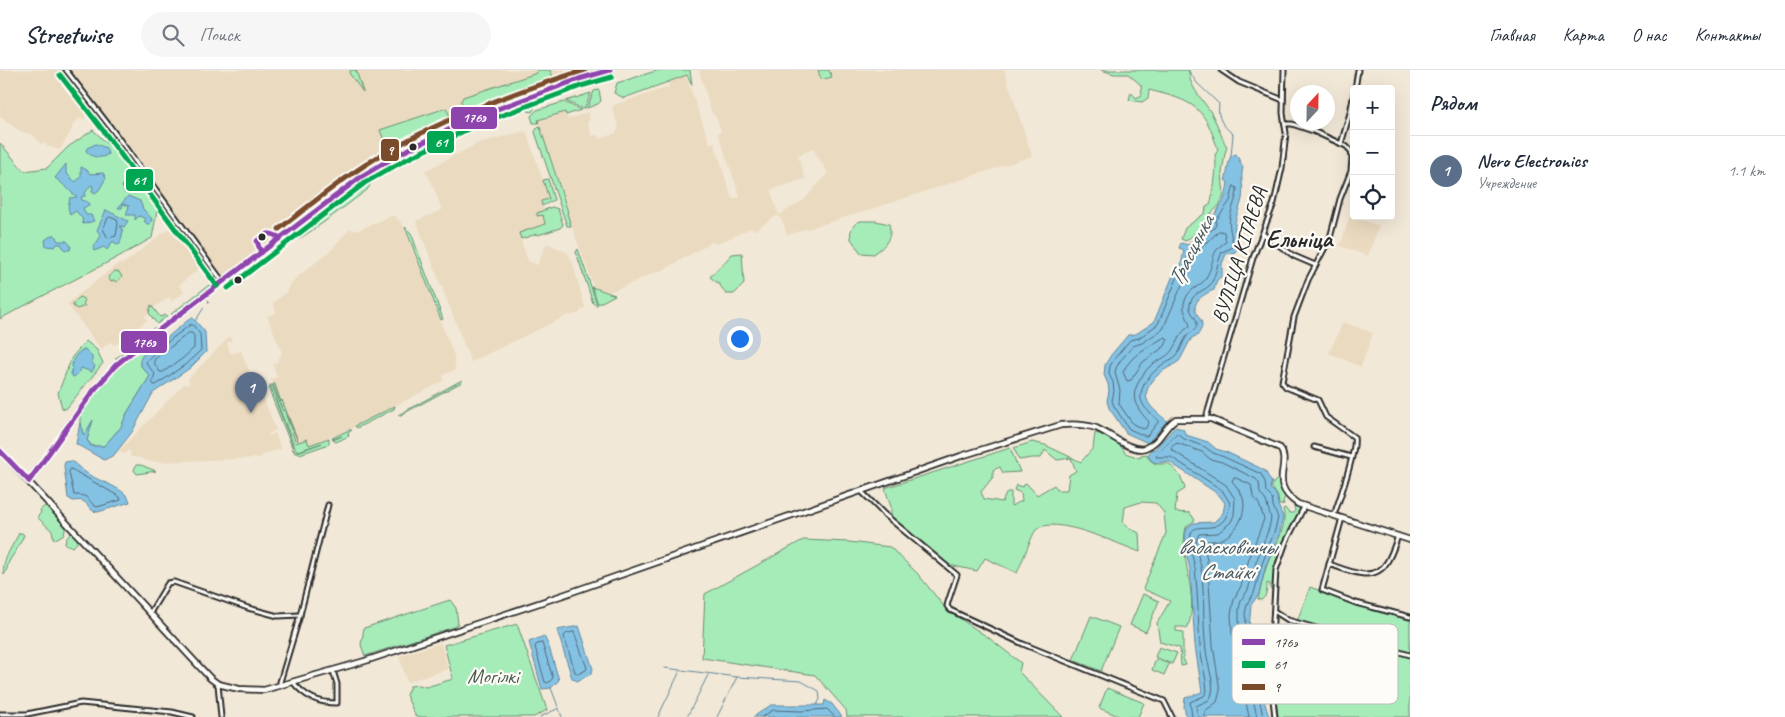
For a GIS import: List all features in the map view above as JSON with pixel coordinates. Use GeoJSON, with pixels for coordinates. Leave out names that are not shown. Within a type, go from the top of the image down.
{"type":"FeatureCollection","features":[{"type":"Feature","properties":{"kind":"main road"},"geometry":{"type":"LineString","coordinates":[[29,481],[104,377],[116,365],[362,176],[401,153],[472,118],[579,79],[610,70]]}},
{"type":"Feature","properties":{"kind":"main road"},"geometry":{"type":"LineString","coordinates":[[0,451],[210,678],[218,684],[251,690],[264,690],[365,662],[961,456],[1057,426],[1076,424],[1089,426],[1109,434],[1138,450],[1147,448],[1172,422],[1179,418],[1206,418],[1280,448],[1282,453],[1283,488],[1292,499],[1304,507],[1410,540]]}},
{"type":"Feature","properties":{"kind":"street"},"geometry":{"type":"LineString","coordinates":[[66,70],[111,128],[223,282]]}},
{"type":"Feature","properties":{"kind":"street"},"geometry":{"type":"LineString","coordinates":[[1221,70],[1232,79],[1283,100]]}},
{"type":"Feature","properties":{"kind":"street","name":"ВУЛІЦА КІТАЕВА"},"geometry":{"type":"LineString","coordinates":[[1206,418],[1253,258],[1274,203],[1282,168],[1286,133],[1283,100],[1284,70]]}},
{"type":"Feature","properties":{"kind":"street"},"geometry":{"type":"LineString","coordinates":[[1356,85],[1358,70]]}},
{"type":"Feature","properties":{"kind":"street"},"geometry":{"type":"LineString","coordinates":[[1341,144],[1350,114]]}},
{"type":"Feature","properties":{"kind":"street"},"geometry":{"type":"LineString","coordinates":[[1285,124],[1292,124],[1341,144],[1351,151],[1352,167],[1340,199],[1330,238],[1315,265],[1292,322],[1282,382],[1286,387],[1318,400],[1326,417],[1354,437],[1344,486],[1334,515]]}},
{"type":"Feature","properties":{"kind":"street"},"geometry":{"type":"LineString","coordinates":[[1263,234],[1294,256],[1315,265]]}},
{"type":"Feature","properties":{"kind":"street"},"geometry":{"type":"LineString","coordinates":[[1314,447],[1350,457]]}},
{"type":"Feature","properties":{"kind":"street"},"geometry":{"type":"LineString","coordinates":[[861,491],[884,514],[957,576],[947,606],[950,610],[1023,644],[1164,701],[1172,717]]}},
{"type":"Feature","properties":{"kind":"street"},"geometry":{"type":"LineString","coordinates":[[280,686],[328,504]]}},
{"type":"Feature","properties":{"kind":"street"},"geometry":{"type":"LineString","coordinates":[[1273,624],[1277,564],[1304,507]]}},
{"type":"Feature","properties":{"kind":"street"},"geometry":{"type":"LineString","coordinates":[[1342,518],[1322,590],[1356,603],[1410,617]]}},
{"type":"Feature","properties":{"kind":"street"},"geometry":{"type":"LineString","coordinates":[[1329,564],[1365,575],[1374,573],[1387,562],[1398,536]]}},
{"type":"Feature","properties":{"kind":"street"},"geometry":{"type":"LineString","coordinates":[[150,613],[168,583],[174,582],[273,614],[300,616]]}},
{"type":"Feature","properties":{"kind":"street"},"geometry":{"type":"LineString","coordinates":[[1274,611],[1288,620],[1302,624]]}},
{"type":"Feature","properties":{"kind":"street"},"geometry":{"type":"LineString","coordinates":[[293,682],[305,695],[327,703],[337,703],[337,684],[334,671]]}},
{"type":"Feature","properties":{"kind":"street"},"geometry":{"type":"LineString","coordinates":[[218,684],[221,717]]}},
{"type":"Feature","properties":{"kind":"street"},"geometry":{"type":"LineString","coordinates":[[0,714],[27,714],[80,703],[172,712],[193,717]]}},
{"type":"Feature","properties":{"kind":"street"},"geometry":{"type":"LineString","coordinates":[[1274,704],[1275,717]]}},
{"type":"Feature","properties":{"kind":"shaded area"},"geometry":{"type":"Polygon","coordinates":[[[0,70],[601,70],[477,110],[390,151],[223,278],[98,108],[73,124],[60,150],[47,146],[44,142],[41,144],[33,135],[20,131],[0,117],[0,70]]]}},
{"type":"Feature","properties":{"kind":"shaded area"},"geometry":{"type":"Polygon","coordinates":[[[699,70],[817,70],[821,81],[833,78],[831,70],[1004,70],[1032,156],[787,235],[783,222],[778,215],[755,230],[751,228],[717,244],[712,242],[663,270],[625,286],[609,292],[594,287],[567,213],[569,212],[538,121],[565,112],[568,119],[588,112],[590,120],[587,122],[592,136],[597,135],[599,139],[616,133],[619,128],[612,108],[614,105],[669,87],[668,82],[686,76],[710,144],[714,142],[732,199],[740,197],[718,133],[721,131],[717,119],[711,111],[699,70]],[[813,149],[798,155],[805,179],[770,190],[779,215],[804,200],[828,173],[813,149]]]}},
{"type":"Feature","properties":{"kind":"shaded area"},"geometry":{"type":"Polygon","coordinates":[[[526,131],[549,199],[541,202],[549,227],[520,238],[528,261],[537,265],[547,243],[568,253],[573,264],[585,308],[580,310],[581,312],[571,316],[570,314],[471,362],[416,221],[442,210],[431,181],[425,171],[478,143],[526,131]]]}},
{"type":"Feature","properties":{"kind":"shaded area"},"geometry":{"type":"Polygon","coordinates":[[[391,216],[396,216],[398,221],[400,220],[405,230],[454,356],[455,370],[443,375],[443,381],[349,430],[297,449],[271,379],[277,377],[273,364],[277,363],[282,352],[267,316],[276,313],[273,303],[288,291],[288,288],[296,278],[334,248],[350,229],[356,231],[391,216]]]}},
{"type":"Feature","properties":{"kind":"shaded area"},"geometry":{"type":"Polygon","coordinates":[[[1350,216],[1350,220],[1362,220],[1379,226],[1368,256],[1340,246],[1350,216]]]}},
{"type":"Feature","properties":{"kind":"shaded area"},"geometry":{"type":"Polygon","coordinates":[[[170,228],[200,268],[179,285],[184,292],[172,301],[169,297],[153,308],[151,306],[150,313],[144,316],[147,320],[115,345],[110,342],[101,349],[67,304],[119,263],[121,265],[170,228]]]}},
{"type":"Feature","properties":{"kind":"shaded area"},"geometry":{"type":"Polygon","coordinates":[[[1343,322],[1373,333],[1361,367],[1329,353],[1343,322]]]}},
{"type":"Feature","properties":{"kind":"shaded area"},"geometry":{"type":"Polygon","coordinates":[[[230,336],[232,341],[227,343],[231,354],[241,351],[254,383],[257,382],[276,430],[268,434],[269,436],[275,433],[281,449],[264,454],[260,458],[160,462],[130,456],[131,453],[128,450],[124,454],[119,451],[184,384],[190,385],[188,379],[230,336]]]}},
{"type":"Feature","properties":{"kind":"shaded area"},"geometry":{"type":"Polygon","coordinates":[[[441,643],[448,669],[407,682],[399,656],[441,643]]]}},
{"type":"Feature","properties":{"kind":"green space"},"geometry":{"type":"Polygon","coordinates":[[[351,70],[356,70],[363,92],[349,73],[351,70]]]}},
{"type":"Feature","properties":{"kind":"green space"},"geometry":{"type":"Polygon","coordinates":[[[536,70],[550,70],[553,77],[576,70],[573,74],[464,111],[461,101],[463,97],[537,73],[536,70]]]}},
{"type":"Feature","properties":{"kind":"green space"},"geometry":{"type":"Polygon","coordinates":[[[659,70],[690,70],[692,85],[687,75],[624,98],[614,93],[617,83],[659,70]]]}},
{"type":"Feature","properties":{"kind":"green space"},"geometry":{"type":"Polygon","coordinates":[[[818,70],[829,70],[832,77],[821,80],[818,70]]]}},
{"type":"Feature","properties":{"kind":"green space"},"geometry":{"type":"Polygon","coordinates":[[[1101,70],[1189,70],[1192,85],[1213,117],[1227,147],[1222,174],[1224,195],[1219,206],[1209,215],[1207,223],[1186,241],[1181,239],[1185,228],[1205,213],[1206,207],[1210,205],[1216,173],[1215,155],[1218,150],[1213,135],[1202,114],[1195,107],[1176,98],[1149,90],[1148,98],[1142,102],[1129,100],[1131,92],[1136,98],[1142,95],[1141,85],[1128,74],[1114,74],[1101,70]]]}},
{"type":"Feature","properties":{"kind":"green space"},"geometry":{"type":"Polygon","coordinates":[[[596,77],[595,80],[527,102],[528,99],[596,77]]]}},
{"type":"Feature","properties":{"kind":"green space"},"geometry":{"type":"Polygon","coordinates":[[[596,81],[594,87],[537,104],[532,112],[528,111],[526,104],[596,81]]]}},
{"type":"Feature","properties":{"kind":"green space"},"geometry":{"type":"Polygon","coordinates":[[[599,90],[601,101],[587,108],[594,91],[599,90]]]}},
{"type":"Feature","properties":{"kind":"green space"},"geometry":{"type":"Polygon","coordinates":[[[591,93],[583,109],[566,101],[591,93]]]}},
{"type":"Feature","properties":{"kind":"green space"},"geometry":{"type":"Polygon","coordinates":[[[564,102],[581,110],[566,115],[565,112],[538,120],[539,123],[533,123],[531,116],[537,110],[564,102]]]}},
{"type":"Feature","properties":{"kind":"green space"},"geometry":{"type":"Polygon","coordinates":[[[446,108],[451,118],[392,147],[383,138],[380,130],[446,108]]]}},
{"type":"Feature","properties":{"kind":"green space"},"geometry":{"type":"Polygon","coordinates":[[[540,127],[571,226],[567,226],[535,132],[540,127]]]}},
{"type":"Feature","properties":{"kind":"green space"},"geometry":{"type":"Polygon","coordinates":[[[93,130],[116,152],[158,206],[152,238],[0,319],[0,143],[24,171],[47,168],[68,147],[93,130]]]}},
{"type":"Feature","properties":{"kind":"green space"},"geometry":{"type":"Polygon","coordinates":[[[548,179],[554,200],[542,206],[541,201],[549,199],[543,180],[548,179]]]}},
{"type":"Feature","properties":{"kind":"green space"},"geometry":{"type":"Polygon","coordinates":[[[369,180],[372,182],[367,190],[314,229],[287,244],[286,238],[354,186],[369,180]]]}},
{"type":"Feature","properties":{"kind":"green space"},"geometry":{"type":"Polygon","coordinates":[[[552,207],[558,209],[563,225],[560,228],[521,239],[519,233],[545,224],[543,215],[537,216],[537,213],[552,207]]]}},
{"type":"Feature","properties":{"kind":"green space"},"geometry":{"type":"Polygon","coordinates":[[[861,221],[876,221],[889,224],[889,238],[882,248],[874,254],[861,253],[851,239],[852,228],[861,221]]]}},
{"type":"Feature","properties":{"kind":"green space"},"geometry":{"type":"Polygon","coordinates":[[[405,227],[411,233],[443,319],[441,320],[405,227]]]}},
{"type":"Feature","properties":{"kind":"green space"},"geometry":{"type":"Polygon","coordinates":[[[578,249],[597,304],[596,306],[593,303],[576,252],[578,249]]]}},
{"type":"Feature","properties":{"kind":"green space"},"geometry":{"type":"Polygon","coordinates":[[[742,253],[744,284],[734,294],[726,294],[719,284],[710,277],[732,254],[742,253]]]}},
{"type":"Feature","properties":{"kind":"green space"},"geometry":{"type":"Polygon","coordinates":[[[115,271],[119,272],[122,277],[116,282],[114,280],[111,282],[108,277],[115,271]]]}},
{"type":"Feature","properties":{"kind":"green space"},"geometry":{"type":"Polygon","coordinates":[[[209,285],[210,287],[174,315],[171,314],[209,285]]]}},
{"type":"Feature","properties":{"kind":"green space"},"geometry":{"type":"Polygon","coordinates":[[[592,287],[615,295],[598,304],[592,287]]]}},
{"type":"Feature","properties":{"kind":"green space"},"geometry":{"type":"Polygon","coordinates":[[[80,297],[85,300],[83,304],[85,306],[77,309],[73,306],[73,303],[80,297]]]}},
{"type":"Feature","properties":{"kind":"green space"},"geometry":{"type":"Polygon","coordinates":[[[151,305],[160,317],[167,316],[157,324],[149,313],[151,305]]]}},
{"type":"Feature","properties":{"kind":"green space"},"geometry":{"type":"Polygon","coordinates":[[[155,327],[155,331],[118,359],[115,359],[155,327]]]}},
{"type":"Feature","properties":{"kind":"green space"},"geometry":{"type":"Polygon","coordinates":[[[86,341],[97,350],[103,363],[66,409],[62,408],[58,393],[72,357],[86,341]]]}},
{"type":"Feature","properties":{"kind":"green space"},"geometry":{"type":"Polygon","coordinates":[[[145,346],[151,348],[142,356],[141,366],[150,376],[127,413],[121,427],[104,446],[92,446],[87,440],[92,422],[85,434],[83,434],[80,414],[105,380],[145,346]]]}},
{"type":"Feature","properties":{"kind":"green space"},"geometry":{"type":"Polygon","coordinates":[[[462,380],[462,382],[398,415],[462,380]]]}},
{"type":"Feature","properties":{"kind":"green space"},"geometry":{"type":"Polygon","coordinates":[[[273,384],[275,384],[298,441],[284,410],[296,443],[307,439],[309,445],[329,438],[329,444],[300,454],[295,453],[292,448],[298,452],[322,443],[298,451],[295,448],[270,385],[272,385],[283,411],[273,384]]]}},
{"type":"Feature","properties":{"kind":"green space"},"geometry":{"type":"Polygon","coordinates":[[[270,386],[293,446],[292,447],[269,390],[270,386]]]}},
{"type":"Feature","properties":{"kind":"green space"},"geometry":{"type":"Polygon","coordinates":[[[395,406],[394,409],[357,428],[355,426],[395,406]]]}},
{"type":"Feature","properties":{"kind":"green space"},"geometry":{"type":"Polygon","coordinates":[[[352,430],[348,433],[349,436],[336,442],[333,440],[342,436],[332,438],[352,430]]]}},
{"type":"Feature","properties":{"kind":"green space"},"geometry":{"type":"Polygon","coordinates":[[[1095,433],[1116,442],[1125,453],[1140,458],[1141,455],[1147,454],[1154,463],[1168,463],[1183,482],[1185,489],[1177,494],[1175,512],[1190,513],[1195,520],[1186,527],[1184,540],[1191,591],[1191,616],[1187,629],[1176,627],[1176,631],[1183,632],[1183,658],[1186,665],[1181,666],[1180,648],[1160,642],[1157,623],[1170,601],[1143,589],[1166,533],[1164,513],[1156,503],[1141,502],[1125,507],[1123,523],[1139,533],[1140,552],[1087,532],[1057,525],[1045,526],[1034,533],[1017,573],[985,558],[977,571],[949,565],[891,518],[891,507],[885,488],[1010,448],[1020,472],[1003,473],[1000,467],[993,470],[993,477],[981,492],[984,499],[1002,502],[1007,492],[1011,492],[1011,506],[1022,501],[1021,493],[1014,490],[1016,485],[1022,487],[1026,483],[1037,495],[1054,485],[1058,490],[1067,490],[1069,475],[1076,471],[1071,458],[1057,460],[1045,450],[1041,458],[1019,460],[1014,448],[1032,442],[1045,445],[1081,462],[1093,448],[1095,433]]]}},
{"type":"Feature","properties":{"kind":"green space"},"geometry":{"type":"Polygon","coordinates":[[[136,465],[156,471],[137,474],[134,470],[136,465]]]}},
{"type":"Feature","properties":{"kind":"green space"},"geometry":{"type":"Polygon","coordinates":[[[1279,479],[1286,497],[1283,500],[1284,504],[1281,505],[1279,505],[1278,497],[1271,486],[1279,479]]]}},
{"type":"Feature","properties":{"kind":"green space"},"geometry":{"type":"Polygon","coordinates":[[[45,506],[66,526],[64,534],[54,540],[52,531],[37,517],[41,513],[40,510],[45,506]]]}},
{"type":"Feature","properties":{"kind":"green space"},"geometry":{"type":"Polygon","coordinates":[[[1294,506],[1298,506],[1300,509],[1276,561],[1273,589],[1270,589],[1270,584],[1267,583],[1264,597],[1261,600],[1258,599],[1267,565],[1280,537],[1284,523],[1283,509],[1285,508],[1289,513],[1293,513],[1295,511],[1294,506]]]}},
{"type":"Feature","properties":{"kind":"green space"},"geometry":{"type":"Polygon","coordinates":[[[19,533],[24,535],[4,575],[4,564],[19,533]]]}},
{"type":"Feature","properties":{"kind":"green space"},"geometry":{"type":"Polygon","coordinates":[[[71,533],[78,538],[73,547],[65,544],[66,539],[71,533]]]}},
{"type":"Feature","properties":{"kind":"green space"},"geometry":{"type":"Polygon","coordinates":[[[803,540],[849,542],[890,547],[917,573],[947,610],[989,638],[1021,663],[1019,672],[1063,717],[847,717],[846,710],[815,675],[702,658],[705,594],[803,540]]]}},
{"type":"Feature","properties":{"kind":"green space"},"geometry":{"type":"Polygon","coordinates":[[[1310,587],[1355,604],[1410,619],[1410,717],[1278,717],[1276,704],[1398,704],[1398,624],[1296,624],[1310,587]]]}},
{"type":"Feature","properties":{"kind":"green space"},"geometry":{"type":"Polygon","coordinates":[[[1143,594],[1159,601],[1146,632],[1130,625],[1143,594]]]}},
{"type":"Feature","properties":{"kind":"green space"},"geometry":{"type":"Polygon","coordinates":[[[450,600],[456,608],[458,624],[454,627],[365,656],[361,645],[364,628],[450,600]]]}},
{"type":"Feature","properties":{"kind":"green space"},"geometry":{"type":"Polygon","coordinates":[[[1091,616],[1119,627],[1101,671],[1073,660],[1091,616]]]}},
{"type":"Feature","properties":{"kind":"green space","name":"Могілкі"},"geometry":{"type":"Polygon","coordinates":[[[517,624],[547,710],[534,717],[416,717],[406,695],[410,686],[419,685],[426,687],[453,679],[444,645],[517,624]]]}},
{"type":"Feature","properties":{"kind":"green space"},"geometry":{"type":"Polygon","coordinates":[[[1159,647],[1177,653],[1172,664],[1155,657],[1159,647]]]}},
{"type":"Feature","properties":{"kind":"green space"},"geometry":{"type":"Polygon","coordinates":[[[1156,659],[1169,664],[1164,675],[1152,670],[1156,659]]]}},
{"type":"Feature","properties":{"kind":"green space"},"geometry":{"type":"Polygon","coordinates":[[[1107,688],[1144,703],[1138,717],[1121,717],[1099,708],[1107,688]]]}},
{"type":"Feature","properties":{"kind":"water"},"geometry":{"type":"Polygon","coordinates":[[[96,144],[106,148],[108,154],[96,157],[86,151],[87,148],[96,144]]]}},
{"type":"Feature","properties":{"kind":"water"},"geometry":{"type":"Polygon","coordinates":[[[1236,154],[1243,167],[1242,199],[1235,226],[1235,232],[1240,244],[1235,252],[1226,254],[1222,264],[1222,276],[1217,280],[1214,290],[1202,296],[1195,306],[1202,325],[1199,334],[1193,337],[1179,361],[1161,372],[1149,386],[1146,397],[1150,406],[1167,421],[1148,443],[1126,433],[1109,408],[1107,401],[1108,384],[1104,375],[1105,365],[1128,335],[1136,334],[1154,322],[1174,273],[1181,265],[1184,250],[1179,248],[1181,243],[1188,245],[1210,225],[1225,196],[1228,182],[1225,180],[1229,162],[1231,156],[1236,154]]]}},
{"type":"Feature","properties":{"kind":"water"},"geometry":{"type":"Polygon","coordinates":[[[66,164],[66,173],[76,182],[81,176],[81,167],[90,174],[103,173],[106,178],[99,190],[95,193],[92,191],[93,186],[91,185],[85,196],[81,197],[89,205],[83,208],[86,215],[91,215],[94,221],[83,224],[82,218],[76,211],[70,215],[68,207],[70,198],[77,197],[55,178],[66,164]]]}},
{"type":"Feature","properties":{"kind":"water"},"geometry":{"type":"Polygon","coordinates":[[[128,177],[136,188],[136,193],[125,193],[122,186],[128,177]]]}},
{"type":"Feature","properties":{"kind":"water"},"geometry":{"type":"Polygon","coordinates":[[[128,196],[140,201],[143,209],[152,219],[150,224],[147,224],[144,221],[146,219],[139,216],[135,220],[135,215],[126,215],[129,206],[123,204],[122,208],[118,208],[128,196]]]}},
{"type":"Feature","properties":{"kind":"water"},"geometry":{"type":"Polygon","coordinates":[[[106,210],[128,221],[124,227],[120,226],[123,231],[120,244],[116,245],[115,242],[112,242],[107,250],[104,247],[94,251],[93,248],[101,236],[97,230],[106,210]]]}},
{"type":"Feature","properties":{"kind":"water"},"geometry":{"type":"Polygon","coordinates":[[[54,234],[58,241],[67,241],[71,246],[70,250],[65,250],[61,244],[57,244],[55,247],[46,246],[45,240],[54,234]]]}},
{"type":"Feature","properties":{"kind":"water"},"geometry":{"type":"Polygon","coordinates":[[[191,318],[205,332],[206,352],[190,368],[153,393],[132,432],[114,455],[104,460],[76,444],[80,423],[83,434],[85,434],[93,420],[87,440],[91,446],[104,446],[121,427],[127,413],[150,376],[140,363],[140,359],[151,348],[191,318]]]}},
{"type":"Feature","properties":{"kind":"water"},"geometry":{"type":"Polygon","coordinates":[[[85,349],[92,357],[92,363],[95,366],[92,372],[81,368],[77,375],[73,377],[71,374],[74,359],[78,353],[85,349]]]}},
{"type":"Feature","properties":{"kind":"water","name":"вадасховішчы Стайкі"},"geometry":{"type":"Polygon","coordinates":[[[1175,427],[1183,429],[1186,435],[1208,442],[1216,449],[1265,471],[1272,483],[1270,485],[1271,490],[1275,492],[1283,517],[1280,532],[1266,565],[1259,594],[1251,605],[1249,624],[1232,624],[1232,704],[1266,704],[1270,717],[1189,717],[1186,715],[1184,707],[1185,698],[1202,692],[1195,646],[1190,569],[1185,536],[1187,528],[1193,523],[1214,522],[1223,513],[1225,503],[1218,494],[1168,461],[1154,462],[1148,456],[1151,449],[1154,450],[1175,427]]]}},
{"type":"Feature","properties":{"kind":"water"},"geometry":{"type":"Polygon","coordinates":[[[72,461],[88,474],[124,493],[130,502],[98,512],[93,511],[83,501],[73,501],[68,498],[64,466],[65,462],[72,461]]]}},
{"type":"Feature","properties":{"kind":"water"},"geometry":{"type":"Polygon","coordinates":[[[579,626],[593,669],[591,674],[577,681],[572,678],[557,630],[579,626]]]}},
{"type":"Feature","properties":{"kind":"water"},"geometry":{"type":"Polygon","coordinates":[[[544,636],[559,680],[551,688],[542,689],[529,642],[544,636]]]}},
{"type":"Feature","properties":{"kind":"water"},"geometry":{"type":"Polygon","coordinates":[[[825,700],[832,704],[842,717],[753,717],[771,705],[824,705],[825,700]]]}},
{"type":"Feature","properties":{"kind":"waterway","name":"Трасцянка"},"geometry":{"type":"LineString","coordinates":[[1188,70],[1197,83],[1219,104],[1221,121],[1233,134],[1231,156]]}},
{"type":"Feature","properties":{"kind":"waterway"},"geometry":{"type":"LineString","coordinates":[[196,320],[209,303],[208,300]]}},
{"type":"Feature","properties":{"kind":"waterway"},"geometry":{"type":"LineString","coordinates":[[665,668],[737,677],[801,681],[819,691],[820,699],[817,705]]}},
{"type":"Feature","properties":{"kind":"waterway"},"geometry":{"type":"LineString","coordinates":[[658,717],[680,671]]}},
{"type":"Feature","properties":{"kind":"waterway"},"geometry":{"type":"LineString","coordinates":[[687,717],[708,675]]}},
{"type":"Feature","properties":{"kind":"waterway"},"geometry":{"type":"LineString","coordinates":[[717,717],[737,677]]}},
{"type":"Feature","properties":{"kind":"waterway"},"geometry":{"type":"LineString","coordinates":[[551,688],[562,717]]}},
{"type":"Feature","properties":{"kind":"waterway"},"geometry":{"type":"LineString","coordinates":[[540,717],[559,708]]}},
{"type":"Feature","properties":{"kind":"transit line","name":"9"},"geometry":{"type":"LineString","coordinates":[[279,229],[359,169],[411,138],[484,105],[585,70]]}},
{"type":"Feature","properties":{"kind":"transit line","name":"176э"},"geometry":{"type":"LineString","coordinates":[[29,481],[94,390],[116,365],[159,330],[362,176],[401,153],[473,118],[579,79],[610,70]]}},
{"type":"Feature","properties":{"kind":"transit line","name":"61"},"geometry":{"type":"LineString","coordinates":[[60,75],[217,286]]}},
{"type":"Feature","properties":{"kind":"transit line","name":"61"},"geometry":{"type":"LineString","coordinates":[[228,288],[366,182],[405,160],[476,125],[581,86],[612,77]]}},
{"type":"Feature","properties":{"kind":"transit line","name":"176э"},"geometry":{"type":"LineString","coordinates":[[261,253],[257,241],[268,234],[281,238]]}},
{"type":"Feature","properties":{"kind":"transit line","name":"176э"},"geometry":{"type":"LineString","coordinates":[[0,451],[29,481]]}},
{"type":"Feature","properties":{"kind":"place","name":"Nero Electronics"},"geometry":{"type":"Point","coordinates":[251,413]}},
{"type":"Feature","properties":{"kind":"district","name":"Ельніца"},"geometry":{"type":"Point","coordinates":[1299,239]}}]}
